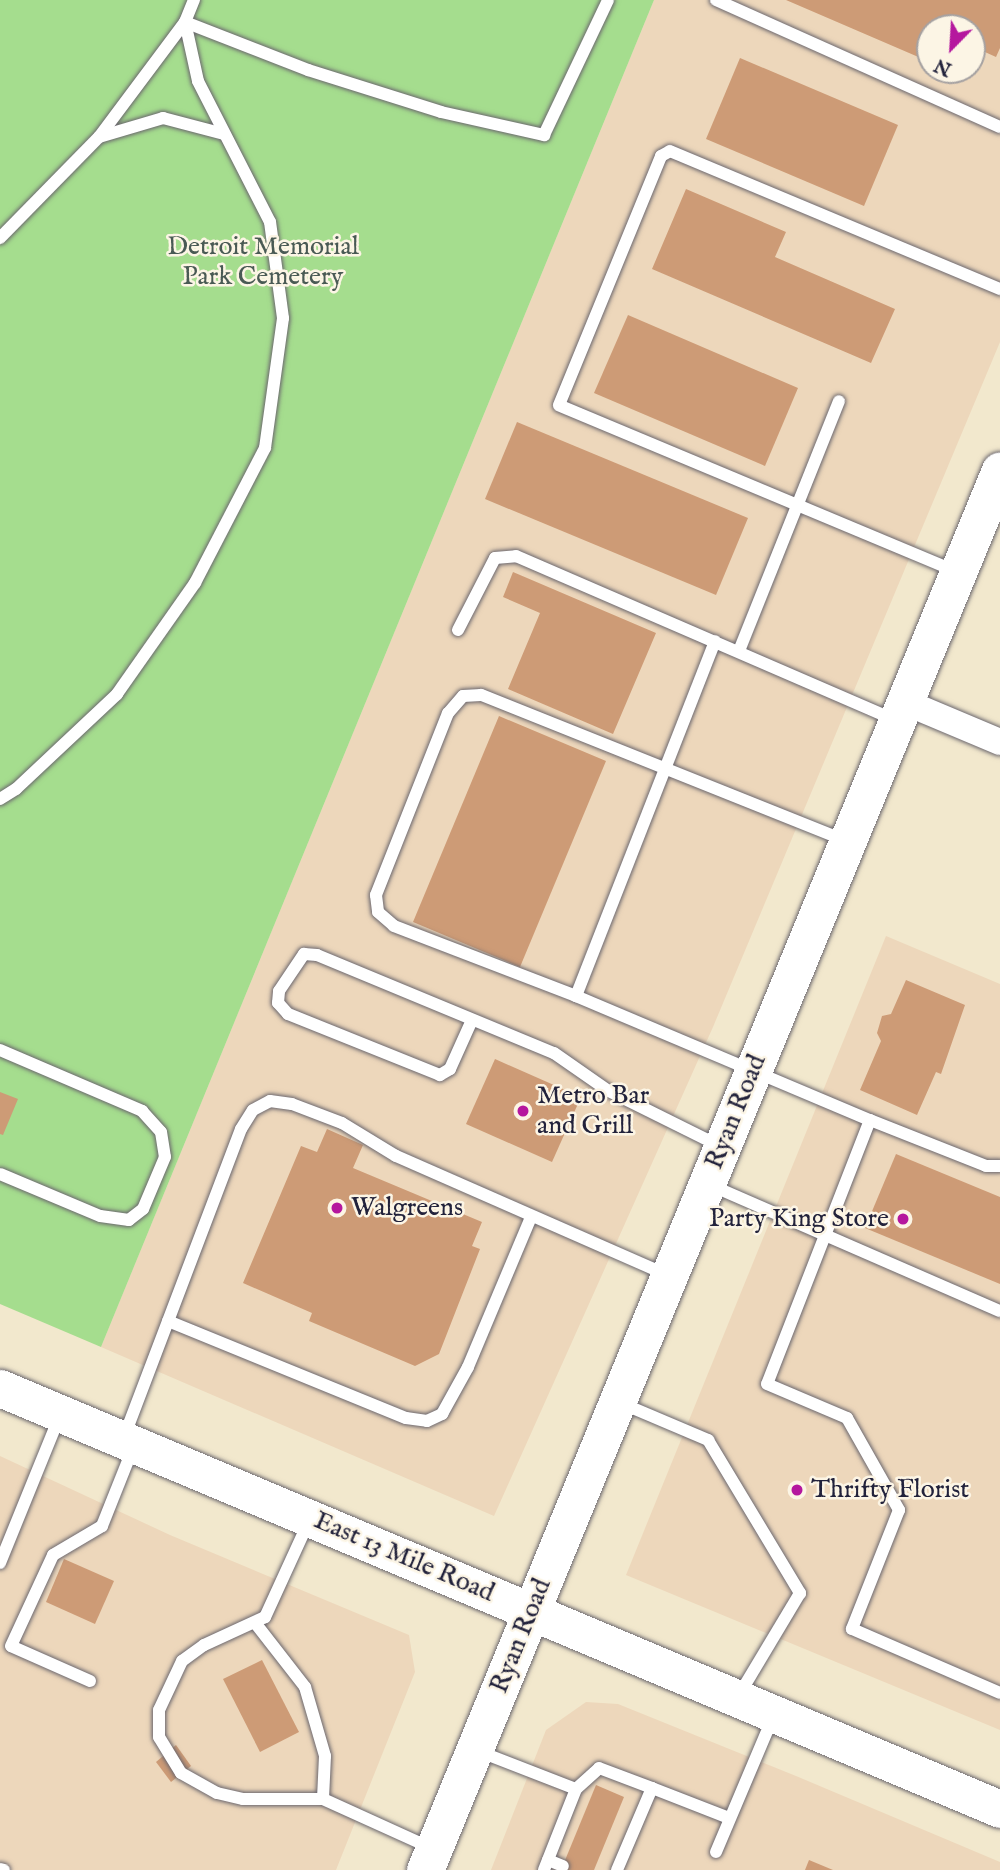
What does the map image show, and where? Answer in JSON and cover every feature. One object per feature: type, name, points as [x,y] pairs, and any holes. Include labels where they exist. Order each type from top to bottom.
[{"type":"main road","name":"Ryan Road","points":[[428,1864],[1000,470]]},
{"type":"main road","name":"East 13 Mile Road","points":[[0,1388],[1000,1809]]},
{"type":"street","points":[[901,711],[1000,742]]},
{"type":"lane","points":[[0,238],[99,136],[185,22],[194,0]]},
{"type":"lane","points":[[185,22],[308,70],[441,112],[544,135],[608,0]]},
{"type":"lane","points":[[716,0],[1000,127]]},
{"type":"lane","points":[[0,799],[16,789],[117,694],[195,583],[265,448],[283,318],[270,222],[198,81],[185,22]]},
{"type":"lane","points":[[99,136],[163,118],[224,134]]},
{"type":"lane","points":[[958,573],[559,405],[661,156],[678,150],[1000,289]]},
{"type":"lane","points":[[739,651],[800,505],[839,401]]},
{"type":"lane","points":[[458,630],[495,558],[516,556],[739,651],[901,711]]},
{"type":"lane","points":[[576,996],[716,641]]},
{"type":"lane","points":[[848,841],[481,695],[463,696],[447,713],[376,895],[378,912],[394,926],[576,996],[986,1167],[1000,1166]]},
{"type":"lane","points":[[472,1020],[450,1069],[440,1075],[288,1014],[278,1003],[279,991],[304,954],[317,955],[554,1053],[607,1090],[722,1147]]},
{"type":"lane","points":[[0,1050],[142,1111],[161,1132],[165,1157],[143,1209],[128,1220],[100,1216],[0,1174]]},
{"type":"lane","points":[[90,1681],[12,1646],[53,1555],[102,1526],[168,1321],[241,1129],[253,1110],[270,1101],[292,1104],[342,1123],[397,1156],[669,1276]]},
{"type":"lane","points":[[870,1120],[767,1384],[847,1418],[899,1510],[852,1629],[1000,1693]]},
{"type":"lane","points":[[707,1183],[1000,1311]]},
{"type":"lane","points":[[168,1321],[406,1418],[427,1421],[442,1414],[468,1367],[531,1217]]},
{"type":"lane","points":[[617,1401],[708,1440],[800,1592],[737,1698]]},
{"type":"lane","points":[[0,1563],[61,1414]]},
{"type":"lane","points":[[310,1518],[272,1603],[256,1624],[204,1645],[182,1661],[159,1710],[159,1737],[181,1773],[217,1793],[243,1799],[323,1799],[428,1864]]},
{"type":"lane","points":[[256,1624],[305,1687],[319,1723],[325,1756],[323,1799]]},
{"type":"lane","points":[[716,1852],[774,1713]]},
{"type":"lane","points":[[474,1750],[576,1789]]},
{"type":"lane","points":[[563,1866],[546,1865],[576,1789],[599,1768],[729,1818]]},
{"type":"lane","points":[[617,1870],[652,1788]]},
{"type":"shaded area","points":[[654,0],[1000,0],[1000,342],[713,1027],[494,1516],[101,1347]]},
{"type":"shaded area","points":[[886,936],[1000,984],[1000,1730],[626,1575]]},
{"type":"shaded area","points":[[0,1456],[170,1535],[409,1635],[415,1672],[336,1870],[0,1870]]},
{"type":"shaded area","points":[[586,1702],[618,1704],[796,1776],[1000,1862],[1000,1870],[491,1870],[546,1730]]},
{"type":"green space","name":"Detroit Memorial Park Cemetery","points":[[0,0],[654,0],[101,1347],[0,1304]]},
{"type":"building","points":[[786,0],[1000,0],[1000,48],[996,57],[986,52],[986,14],[916,14],[916,56]]},
{"type":"building","points":[[740,58],[898,125],[864,206],[706,139]]},
{"type":"building","points":[[686,189],[786,232],[775,257],[895,309],[871,363],[652,269]]},
{"type":"building","points":[[628,315],[798,388],[765,466],[594,393]]},
{"type":"building","points":[[517,422],[748,518],[716,595],[485,499]]},
{"type":"building","points":[[513,572],[656,633],[613,734],[508,689],[540,613],[503,597]]},
{"type":"building","points":[[499,716],[606,761],[520,967],[413,922]]},
{"type":"building","points":[[906,980],[965,1005],[941,1074],[936,1072],[917,1115],[860,1090],[881,1041],[877,1033],[882,1016],[891,1014]]},
{"type":"building","name":"Metro Bar and Grill","points":[[495,1059],[581,1097],[552,1162],[466,1124]]},
{"type":"building","points":[[0,1092],[18,1099],[3,1135],[0,1134]]},
{"type":"building","name":"Walgreens","points":[[327,1129],[363,1145],[353,1168],[482,1222],[472,1246],[480,1249],[439,1354],[415,1366],[309,1321],[312,1313],[243,1283],[301,1146],[317,1152]]},
{"type":"building","points":[[896,1154],[1000,1197],[1000,1284],[865,1228]]},
{"type":"building","points":[[64,1559],[114,1581],[95,1624],[46,1602]]},
{"type":"building","points":[[262,1660],[299,1732],[260,1752],[223,1679]]},
{"type":"building","points":[[176,1745],[191,1766],[171,1782],[156,1762]]},
{"type":"building","points":[[596,1785],[624,1797],[594,1870],[561,1870]]},
{"type":"building","points":[[809,1860],[833,1870],[805,1870]]},
{"type":"place","name":"Metro Bar and Grill","points":[[523,1111]]},
{"type":"place","name":"Walgreens","points":[[337,1208]]},
{"type":"place","name":"Party King Store","points":[[903,1219]]},
{"type":"place","name":"Thrifty Florist","points":[[797,1490]]}]
